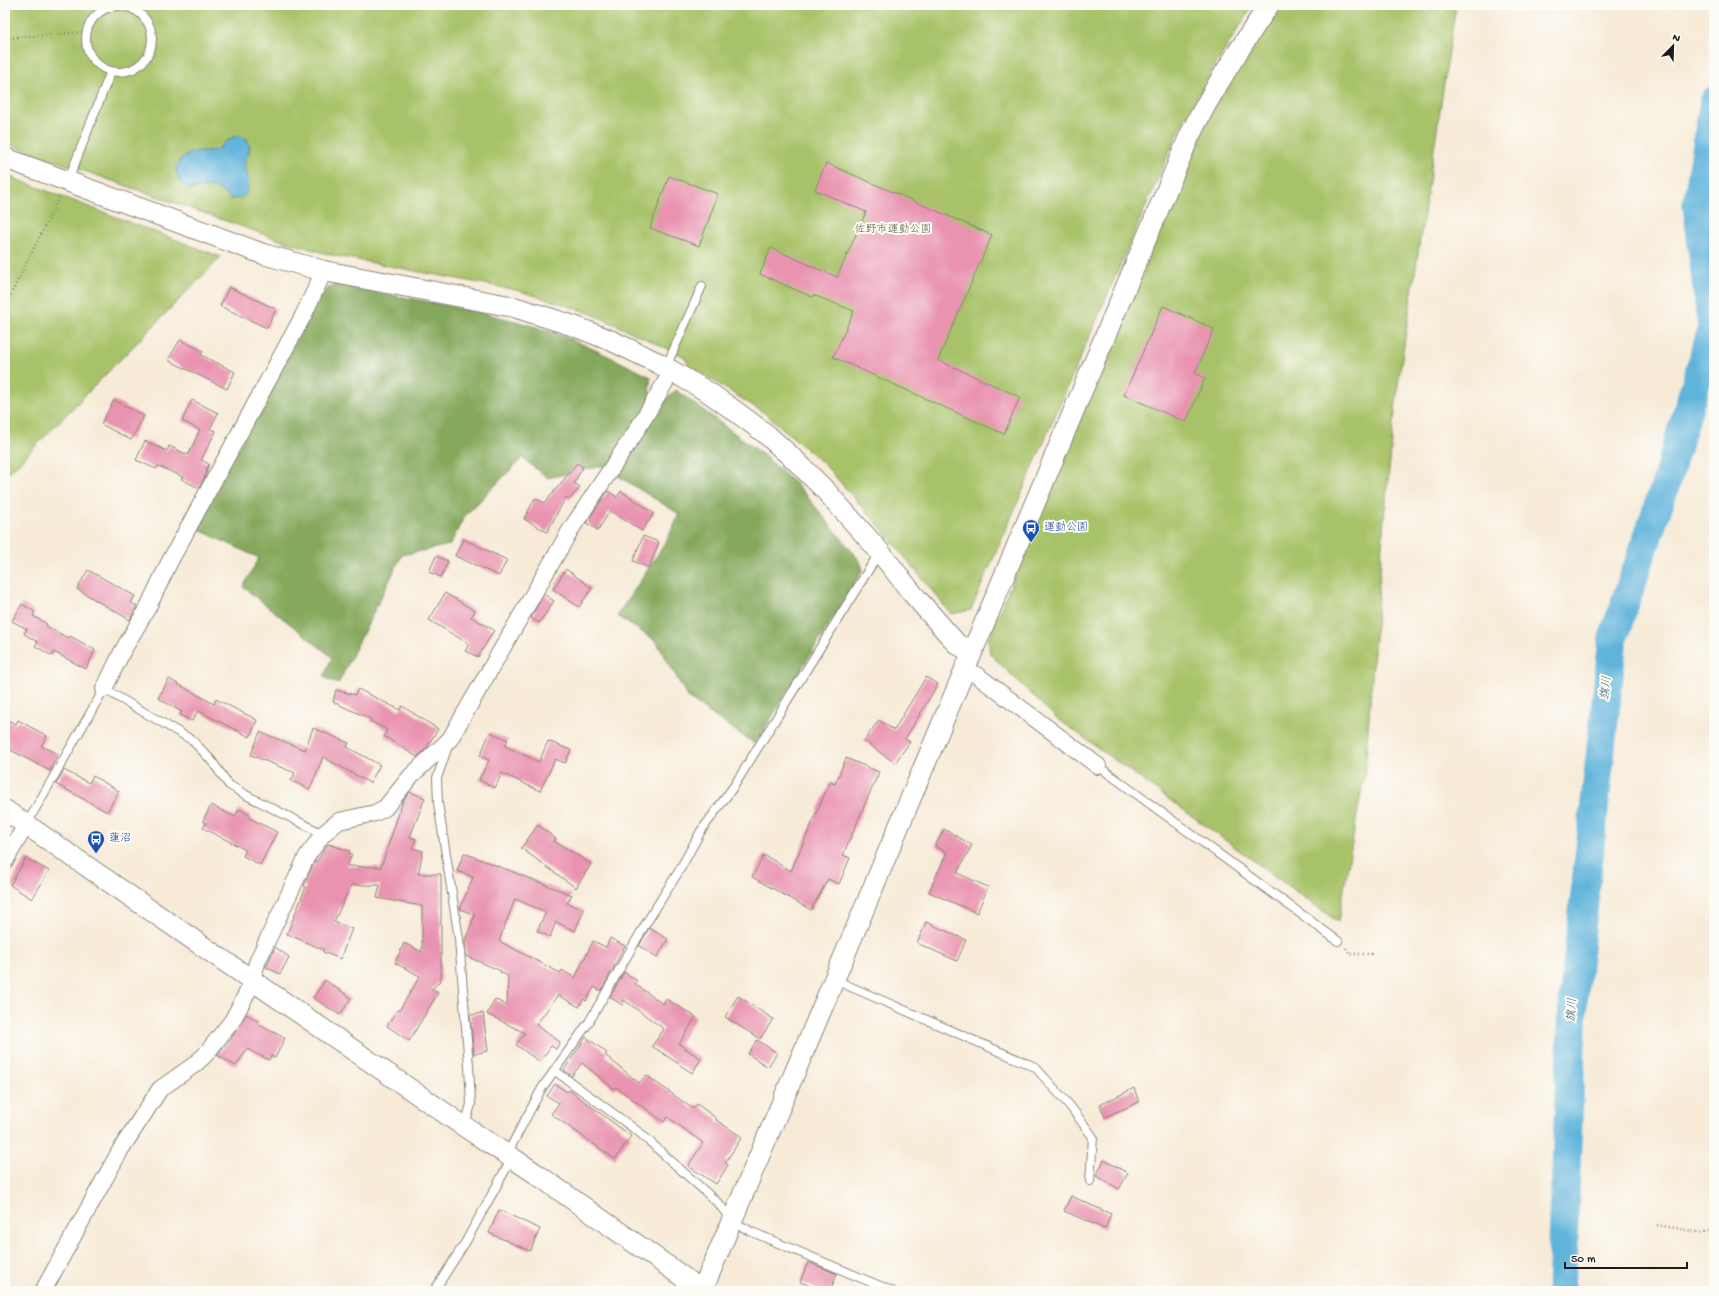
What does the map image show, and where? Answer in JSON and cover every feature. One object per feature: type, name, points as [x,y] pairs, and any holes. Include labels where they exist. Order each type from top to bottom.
[{"type":"street","points":[[5,810],[465,1127],[510,1156],[702,1291],[835,980],[968,660],[1189,137],[1206,103],[1222,76],[1270,5]]},
{"type":"street","points":[[5,158],[263,254],[324,271],[527,310],[612,341],[669,369],[708,392],[766,434],[826,490],[880,552],[912,593],[957,644],[978,676],[1098,766]]},
{"type":"street","points":[[104,689],[122,652],[148,607],[169,563],[303,316],[324,271]]},
{"type":"street","points":[[43,1291],[121,1149],[160,1089],[194,1066],[220,1038],[232,1021],[248,992],[251,980],[262,953],[307,856],[323,834],[339,821],[375,813],[385,808],[411,776],[450,739],[571,529],[635,433],[669,369]]},
{"type":"street","points":[[5,860],[26,825]]},
{"type":"lane","points":[[111,7],[134,7],[148,24],[152,35],[148,55],[141,64],[132,70],[121,72],[110,71],[101,67],[93,60],[87,51],[85,40],[92,19],[101,11],[111,7]]},
{"type":"lane","points":[[68,182],[110,71]]},
{"type":"lane","points":[[669,369],[702,286]]},
{"type":"lane","points":[[434,1291],[465,1243],[510,1156],[542,1088],[589,1022],[645,925],[679,871],[701,831],[734,786],[880,552]]},
{"type":"lane","points":[[26,825],[104,689],[192,740],[211,760],[230,785],[246,795],[323,834]]},
{"type":"lane","points":[[450,739],[437,778],[438,804],[459,940],[471,1096],[471,1104],[465,1127]]},
{"type":"lane","points":[[1098,766],[1338,941]]},
{"type":"lane","points":[[835,980],[1035,1067],[1070,1106],[1094,1137],[1090,1181]]},
{"type":"lane","points":[[554,1070],[664,1153],[719,1204],[732,1221],[752,1232],[892,1291]]},
{"type":"path","points":[[5,38],[87,32]]},
{"type":"path","points":[[5,306],[68,182]]},
{"type":"path","points":[[1350,954],[1373,954]]},
{"type":"path","points":[[1657,1225],[1704,1233],[1714,1231]]},
{"type":"green space","name":"佐野市運動公園","points":[[5,5],[1253,5],[1210,75],[1171,148],[971,610],[951,614],[886,534],[825,465],[766,414],[690,366],[683,356],[592,314],[550,300],[516,290],[331,255],[280,240],[5,143]]},
{"type":"green space","points":[[1277,5],[1456,5],[1398,384],[1384,518],[1365,770],[1338,922],[1054,716],[990,654],[988,639],[1187,165],[1223,90]]},
{"type":"green space","points":[[5,175],[221,257],[5,477]]},
{"type":"green space","points":[[334,284],[491,315],[543,329],[584,345],[651,377],[649,391],[664,401],[676,390],[760,452],[800,488],[860,561],[863,570],[755,744],[689,699],[656,641],[617,616],[666,542],[679,514],[602,466],[548,478],[522,458],[464,517],[450,545],[402,555],[338,684],[324,677],[332,657],[243,587],[259,558],[195,528],[322,293]]},
{"type":"water","points":[[238,135],[247,139],[250,148],[244,166],[248,178],[248,188],[243,196],[230,199],[221,191],[216,189],[189,189],[179,181],[176,169],[181,158],[192,152],[217,150],[227,141]]},
{"type":"building","points":[[826,163],[992,235],[938,360],[1020,397],[1004,434],[833,357],[854,311],[813,295],[812,297],[760,274],[771,248],[837,277],[866,212],[815,190]]},
{"type":"building","points":[[669,176],[718,194],[699,246],[650,228]]},
{"type":"building","points":[[229,287],[276,309],[267,328],[220,306]]},
{"type":"building","points":[[1163,306],[1214,329],[1195,373],[1205,378],[1186,422],[1124,395]]},
{"type":"building","points":[[180,340],[203,351],[201,355],[235,372],[227,389],[168,360]]},
{"type":"building","points":[[114,400],[144,416],[131,440],[101,424]]},
{"type":"building","points":[[192,400],[218,413],[210,429],[216,431],[201,460],[209,464],[206,471],[207,472],[199,488],[181,479],[183,477],[158,466],[156,469],[136,460],[145,441],[167,451],[169,446],[188,455],[200,430],[182,421]]},
{"type":"building","points":[[577,463],[583,467],[574,483],[580,487],[569,500],[566,497],[547,532],[524,519],[535,498],[545,503]]},
{"type":"building","points":[[608,491],[617,497],[621,491],[654,513],[642,531],[610,511],[598,530],[586,523]]},
{"type":"building","points":[[643,536],[659,542],[649,568],[633,561]]},
{"type":"building","points":[[463,539],[507,560],[499,576],[455,556]]},
{"type":"building","points":[[436,556],[448,561],[441,577],[429,572]]},
{"type":"building","points":[[566,569],[592,588],[579,607],[553,589]]},
{"type":"building","points":[[88,570],[135,596],[131,603],[137,606],[130,620],[77,589]]},
{"type":"building","points":[[445,593],[475,611],[471,617],[494,630],[478,657],[465,651],[469,644],[429,620]]},
{"type":"building","points":[[544,594],[554,601],[539,623],[531,618]]},
{"type":"building","points":[[22,604],[35,612],[33,616],[47,624],[46,626],[68,638],[70,636],[95,650],[86,669],[54,652],[52,656],[35,646],[38,642],[24,634],[27,629],[12,621]]},
{"type":"building","points":[[926,677],[938,684],[905,739],[910,742],[895,763],[864,741],[879,720],[894,730]]},
{"type":"building","points":[[169,679],[214,704],[216,699],[257,720],[250,737],[198,711],[192,721],[180,715],[182,712],[158,698]]},
{"type":"building","points":[[358,689],[400,710],[402,706],[438,729],[425,750],[417,757],[384,736],[387,730],[370,721],[371,719],[333,702],[336,690],[355,695]]},
{"type":"building","points":[[5,719],[16,724],[18,720],[47,736],[41,746],[58,754],[50,771],[5,747]]},
{"type":"building","points":[[313,728],[349,743],[347,747],[380,765],[370,783],[323,757],[310,789],[291,781],[295,773],[251,755],[260,732],[305,750]]},
{"type":"building","points":[[490,732],[508,740],[505,746],[539,762],[548,741],[571,750],[565,763],[555,759],[540,791],[502,773],[495,788],[479,780],[489,760],[480,756]]},
{"type":"building","points":[[846,758],[879,772],[843,855],[850,858],[839,884],[828,879],[811,910],[752,877],[764,855],[791,871],[830,782],[835,784]]},
{"type":"building","points":[[64,770],[89,783],[93,776],[119,791],[107,812],[56,784]]},
{"type":"building","points":[[410,792],[425,798],[410,837],[416,839],[412,848],[423,851],[418,874],[441,874],[441,980],[432,989],[438,993],[409,1041],[387,1026],[397,1010],[399,1011],[420,976],[395,963],[404,943],[422,952],[422,906],[377,898],[380,885],[351,885],[334,922],[352,929],[340,959],[323,952],[324,950],[287,934],[306,887],[304,886],[309,874],[315,861],[317,861],[328,844],[350,851],[349,853],[352,854],[347,866],[381,867],[403,801]]},
{"type":"building","points":[[211,805],[235,817],[239,809],[251,816],[249,818],[277,832],[260,865],[243,856],[246,850],[203,828],[206,823],[203,821]]},
{"type":"building","points":[[538,825],[556,839],[554,841],[591,864],[576,888],[521,848]]},
{"type":"building","points":[[944,829],[972,845],[957,873],[988,887],[977,913],[929,892],[947,852],[935,846]]},
{"type":"building","points":[[464,853],[572,895],[567,903],[584,910],[575,931],[556,922],[550,937],[537,931],[546,912],[515,899],[499,941],[560,973],[562,970],[575,978],[593,941],[606,947],[610,938],[625,946],[601,991],[594,987],[586,1001],[584,999],[579,1007],[558,995],[536,1025],[560,1042],[556,1049],[551,1046],[540,1062],[516,1045],[525,1033],[487,1014],[495,999],[507,1006],[508,976],[500,972],[501,971],[466,956],[465,940],[475,915],[460,909],[473,877],[457,871]]},
{"type":"building","points":[[26,858],[49,871],[32,899],[10,885]]},
{"type":"building","points":[[926,922],[966,940],[957,961],[917,943]]},
{"type":"building","points":[[649,928],[668,939],[657,957],[639,946]]},
{"type":"building","points":[[275,947],[289,957],[280,974],[266,967]]},
{"type":"building","points":[[624,972],[637,981],[635,984],[663,1004],[666,999],[696,1017],[679,1044],[701,1059],[692,1073],[652,1046],[664,1029],[624,1000],[622,1005],[610,997]]},
{"type":"building","points":[[325,980],[351,998],[340,1015],[313,998]]},
{"type":"building","points":[[738,996],[773,1019],[760,1039],[725,1017]]},
{"type":"building","points":[[483,1013],[488,1051],[474,1054],[470,1015]]},
{"type":"building","points":[[246,1014],[259,1022],[257,1024],[285,1038],[275,1058],[271,1056],[269,1060],[247,1049],[236,1066],[217,1055],[231,1039]]},
{"type":"building","points":[[586,1037],[607,1053],[605,1055],[639,1083],[646,1075],[693,1109],[697,1104],[717,1119],[716,1120],[742,1137],[725,1163],[728,1165],[716,1184],[688,1166],[703,1143],[668,1117],[664,1122],[616,1087],[614,1089],[582,1063],[572,1076],[564,1070]]},
{"type":"building","points":[[757,1040],[777,1053],[768,1067],[748,1054]]},
{"type":"building","points":[[555,1084],[567,1092],[569,1090],[631,1136],[615,1159],[551,1114],[559,1103],[547,1096]]},
{"type":"building","points":[[1134,1088],[1139,1102],[1105,1117],[1100,1105]]},
{"type":"building","points":[[1104,1160],[1128,1173],[1119,1189],[1096,1176]]},
{"type":"building","points":[[1071,1196],[1111,1214],[1105,1229],[1064,1211]]},
{"type":"building","points":[[499,1210],[540,1229],[530,1251],[489,1233]]},
{"type":"building","points":[[808,1262],[837,1274],[830,1291],[822,1291],[800,1282]]},
{"type":"waterway","name":"旗川","points":[[1561,1291],[1573,1002],[1613,638],[1664,489],[1712,329],[1697,205],[1714,101]]},
{"type":"place","name":"運動公園","points":[[1031,543]]},
{"type":"place","name":"蓮沼","points":[[96,854]]}]
